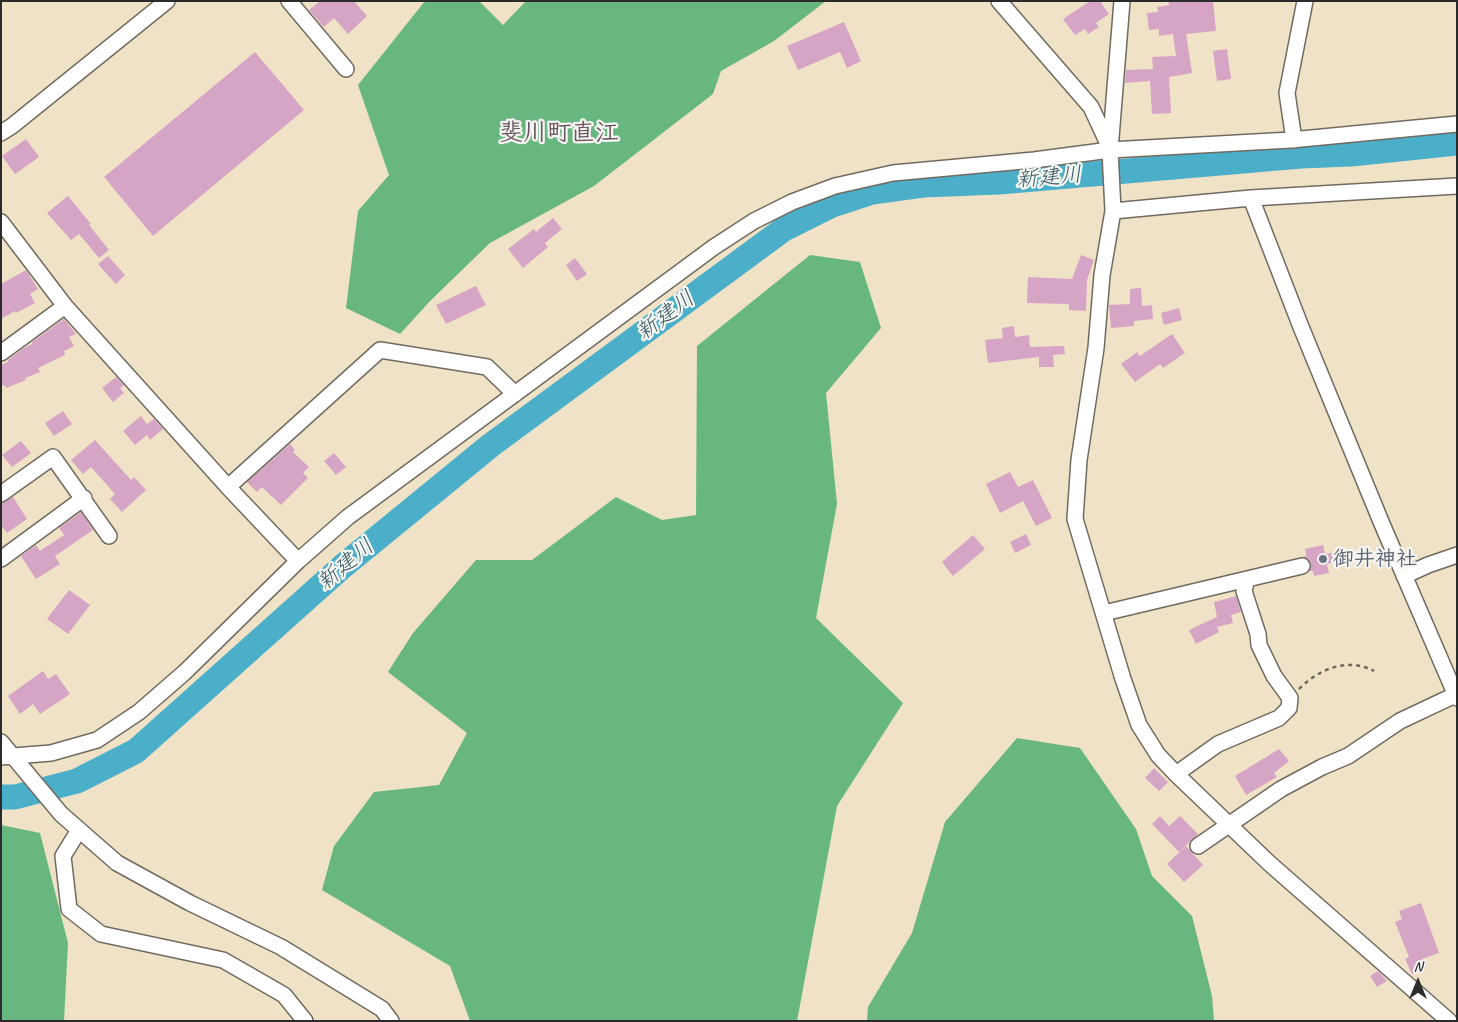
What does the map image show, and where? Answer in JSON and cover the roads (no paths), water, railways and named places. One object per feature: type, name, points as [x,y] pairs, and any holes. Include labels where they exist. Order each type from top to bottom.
[{"type":"street","points":[[1,133],[167,1]]},
{"type":"street","points":[[289,1],[346,69]]},
{"type":"street","points":[[999,1],[1091,107],[1110,153]]},
{"type":"street","points":[[1122,1],[1110,153],[1112,208],[1102,275],[1096,348],[1079,460],[1075,519],[1123,680],[1139,725],[1158,755],[1176,774],[1269,863],[1449,1021]]},
{"type":"street","points":[[1294,140],[1287,93],[1305,1]]},
{"type":"street","points":[[7,757],[51,753],[97,740],[139,712],[185,672],[298,561],[348,517],[714,247],[754,222],[792,202],[835,186],[893,173],[1110,153],[1294,140],[1457,124]]},
{"type":"street","points":[[1112,208],[1457,186]]},
{"type":"street","points":[[1198,846],[1252,807],[1299,779],[1348,756],[1400,721],[1456,696],[1301,327],[1251,198]]},
{"type":"street","points":[[1,222],[65,306],[228,487],[298,561]]},
{"type":"street","points":[[1,353],[65,306]]},
{"type":"street","points":[[228,487],[380,350],[487,367],[515,394]]},
{"type":"street","points":[[1,494],[53,457],[84,498],[109,536]]},
{"type":"street","points":[[1,559],[84,498]]},
{"type":"street","points":[[1404,576],[1457,555]]},
{"type":"street","points":[[1104,613],[1302,566]]},
{"type":"street","points":[[1176,774],[1218,744],[1279,718],[1289,708],[1290,698],[1274,676],[1260,645],[1244,591],[1247,579]]},
{"type":"street","points":[[1,742],[7,757],[61,814],[117,863],[190,903],[281,947],[382,1009],[391,1021]]},
{"type":"street","points":[[79,830],[63,856],[69,909],[101,934],[223,960],[284,995],[304,1021]]},
{"type":"waterway","name":"新建川","points":[[1,797],[15,797],[77,781],[136,751],[343,566],[491,445],[784,229],[832,205],[872,192],[923,185],[999,182],[1301,156],[1351,154],[1457,143]]},
{"type":"place","name":"御井神社","points":[[1323,559]]},
{"type":"district","name":"斐川町直江","points":[[559,134]]}]
